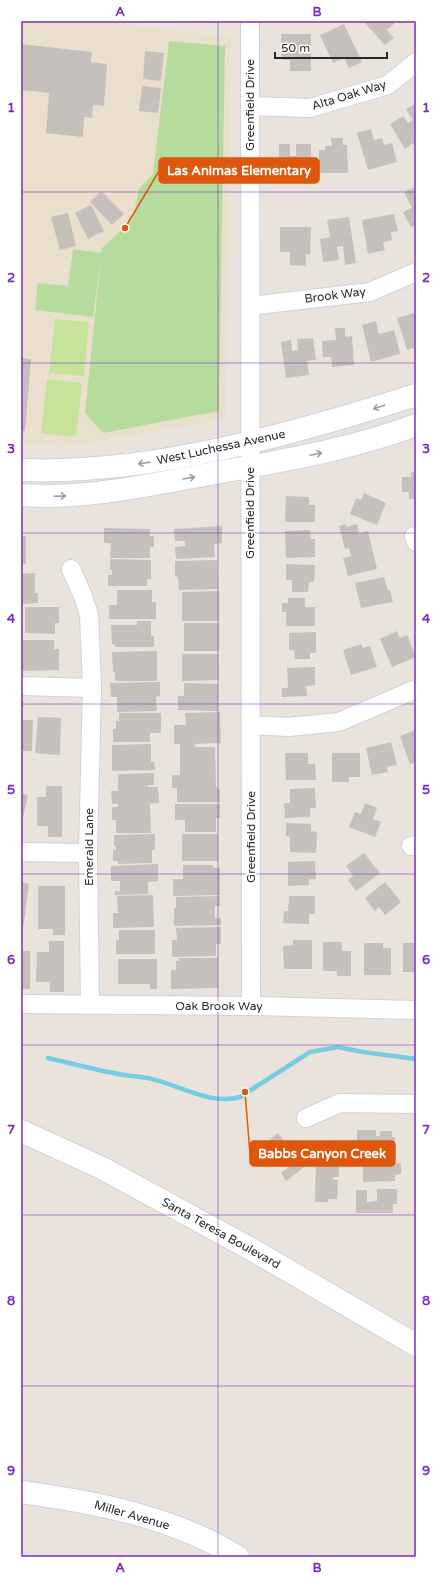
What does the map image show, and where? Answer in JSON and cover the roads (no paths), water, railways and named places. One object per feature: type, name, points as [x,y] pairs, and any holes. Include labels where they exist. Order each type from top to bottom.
[{"type":"street","name":"Greenfield Drive","points":[[245,22],[250,106],[251,1006]]},
{"type":"street","name":"Alta Oak Way","points":[[250,106],[310,108],[388,85],[416,62]]},
{"type":"street","name":"Brook Way","points":[[250,306],[370,292],[416,272]]},
{"type":"street","name":"West Luchessa Avenue","points":[[21,470],[50,471],[142,463],[250,442],[335,421],[416,395]]},
{"type":"street","name":"West Luchessa Avenue","points":[[21,495],[79,495],[152,484],[319,454],[389,435],[416,425]]},
{"type":"street","name":"Emerald Lane","points":[[71,568],[89,615],[92,688],[88,853],[90,1005]]},
{"type":"street","points":[[21,686],[92,688]]},
{"type":"street","points":[[250,725],[288,727],[339,722],[416,689]]},
{"type":"street","points":[[21,852],[88,853]]},
{"type":"street","name":"Oak Brook Way","points":[[21,1004],[251,1006],[416,1010]]},
{"type":"street","points":[[306,1118],[340,1103],[416,1104]]},
{"type":"street","name":"Santa Teresa Boulevard","points":[[21,1131],[102,1168],[251,1249],[416,1345]]},
{"type":"street","name":"Miller Avenue","points":[[21,1492],[75,1499],[154,1520],[215,1542],[238,1557]]},
{"type":"waterway","points":[[48,1058],[118,1074],[148,1078],[206,1097],[217,1099],[240,1097],[310,1052],[338,1047],[416,1059]]},
{"type":"place","name":"Las Animas Elementary","points":[[125,228]]},
{"type":"place","name":"Babbs Canyon Creek","points":[[245,1092]]}]
